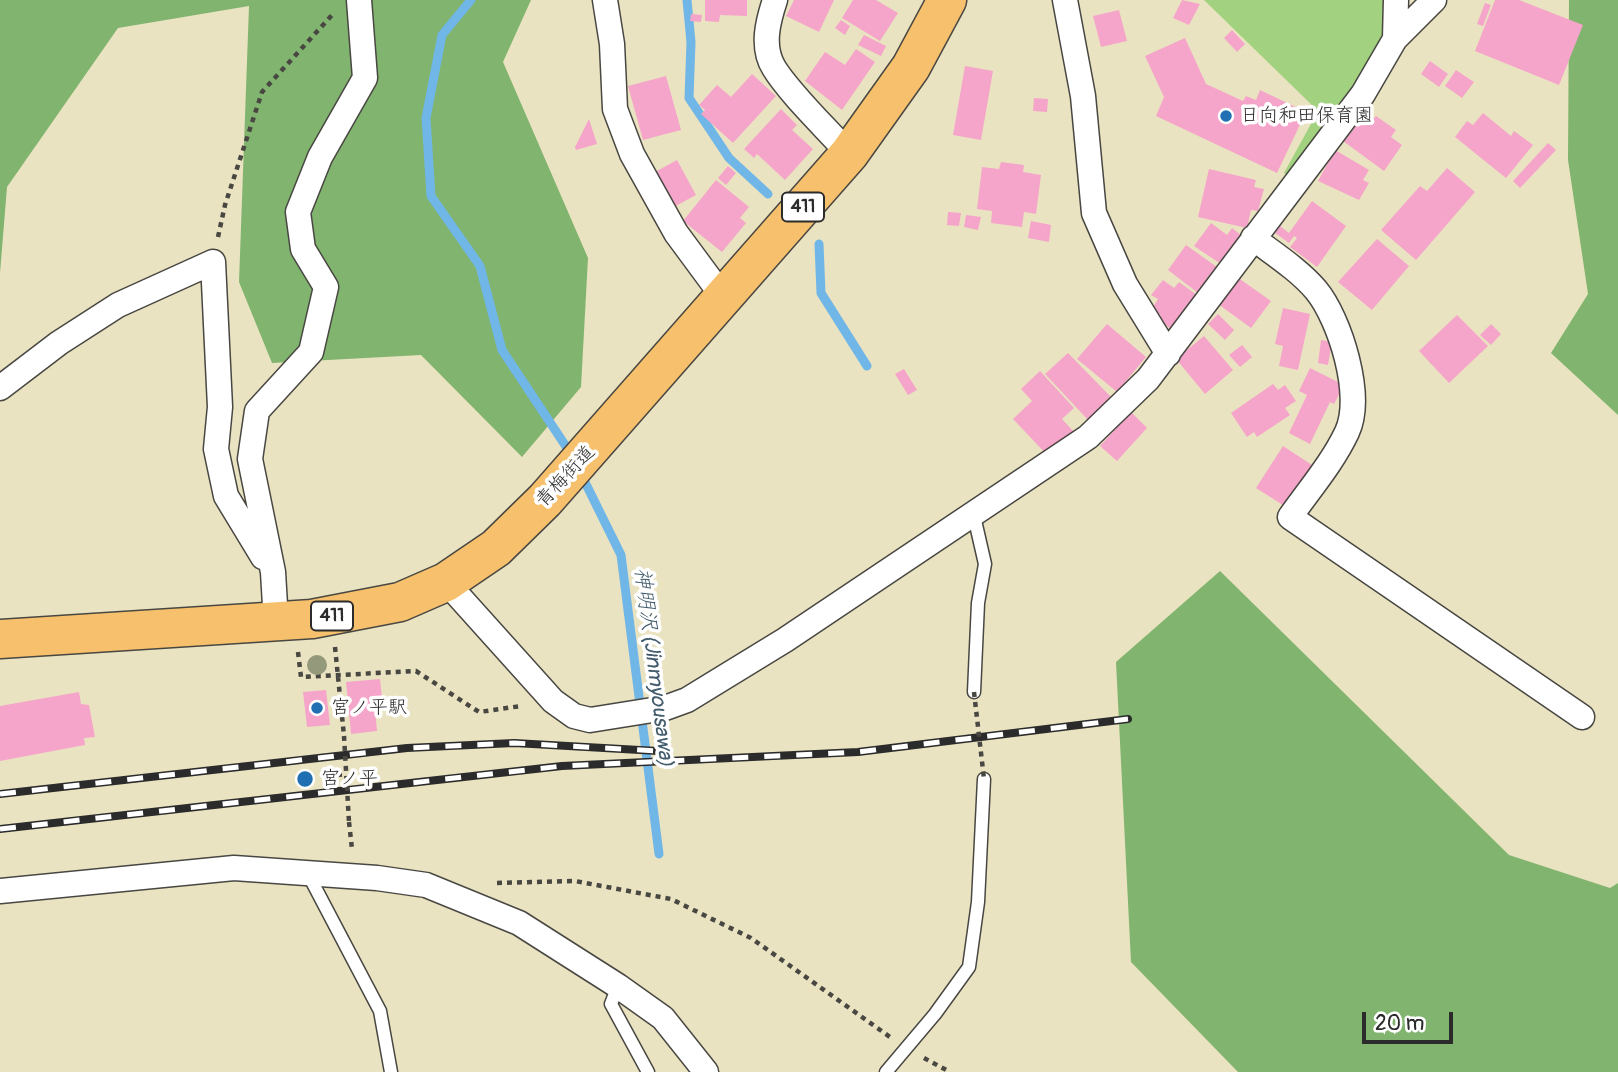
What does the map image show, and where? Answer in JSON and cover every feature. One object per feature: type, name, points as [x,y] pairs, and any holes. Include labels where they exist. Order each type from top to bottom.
[{"type":"highway","name":"青梅街道","points":[[0,639],[286,630],[400,603],[446,582],[496,548],[545,500],[849,154],[911,67],[947,0]]},
{"type":"street","points":[[605,0],[612,44],[615,108],[632,155],[676,233],[724,298]]},
{"type":"street","points":[[775,0],[767,22],[767,44],[773,67],[849,154]]},
{"type":"street","points":[[1065,0],[1083,96],[1094,213],[1125,284],[1168,354]]},
{"type":"street","points":[[1395,39],[1396,0]]},
{"type":"street","points":[[446,582],[553,701],[574,716],[590,720],[665,708],[687,700],[785,640],[974,516],[1088,437],[1148,379],[1168,354],[1363,94],[1395,39],[1434,0]]},
{"type":"street","points":[[286,630],[250,459],[257,411],[311,352],[318,327],[326,287],[303,248],[298,212],[320,157],[365,78],[348,5]]},
{"type":"street","points":[[1253,238],[1318,293],[1337,327],[1351,387],[1353,416],[1347,432],[1290,517],[1582,717]]},
{"type":"street","points":[[0,388],[59,343],[118,305],[213,261],[220,407],[216,449],[226,496],[273,572]]},
{"type":"street","points":[[0,891],[233,868],[426,885],[519,923],[618,986],[663,1018],[706,1072]]},
{"type":"lane","points":[[974,516],[985,564],[978,603],[974,692]]},
{"type":"lane","points":[[886,1072],[969,967],[978,902],[984,779]]},
{"type":"lane","points":[[308,874],[380,1011],[391,1072]]},
{"type":"lane","points":[[618,986],[611,1004],[648,1072]]},
{"type":"path","points":[[213,261],[225,205],[262,92],[348,5]]},
{"type":"path","points":[[286,630],[301,677],[416,671],[479,712],[553,701]]},
{"type":"path","points":[[336,648],[351,843]]},
{"type":"path","points":[[974,692],[984,779]]},
{"type":"path","points":[[337,775],[346,774]]},
{"type":"path","points":[[494,883],[575,881],[671,899],[751,938],[906,1049],[950,1072]]},
{"type":"green space","points":[[0,0],[531,0],[503,62],[588,258],[581,387],[522,457],[421,355],[272,363],[239,282],[249,6],[118,28],[7,187],[0,273]]},
{"type":"green space","points":[[1204,0],[1389,0],[1384,44],[1289,177],[1284,173],[1318,111]]},
{"type":"green space","points":[[1569,0],[1618,0],[1618,415],[1551,353],[1588,294],[1568,160]]},
{"type":"green space","points":[[1220,571],[1509,855],[1610,888],[1618,883],[1618,1072],[1238,1072],[1131,962],[1116,662]]},
{"type":"building","points":[[705,0],[747,0],[747,16],[720,15],[719,22],[705,21]]},
{"type":"building","points":[[794,0],[834,0],[819,32],[786,16]]},
{"type":"building","points":[[853,0],[876,0],[898,13],[880,41],[842,18]]},
{"type":"building","points":[[1182,0],[1200,4],[1189,25],[1173,18]]},
{"type":"building","points":[[1495,0],[1519,0],[1583,25],[1559,85],[1475,51]]},
{"type":"building","points":[[1485,3],[1491,5],[1483,26],[1477,24]]},
{"type":"building","points":[[1119,10],[1127,41],[1101,47],[1093,16]]},
{"type":"building","points":[[691,14],[702,15],[701,22],[690,21]]},
{"type":"building","points":[[841,20],[850,26],[845,35],[835,28]]},
{"type":"building","points":[[1232,30],[1245,44],[1237,52],[1224,38]]},
{"type":"building","points":[[864,35],[886,46],[881,56],[858,45]]},
{"type":"building","points":[[1185,38],[1206,84],[1243,101],[1246,96],[1256,100],[1260,90],[1306,112],[1277,173],[1156,116],[1164,97],[1145,56]]},
{"type":"building","points":[[856,49],[875,62],[842,110],[805,81],[825,52],[845,65]]},
{"type":"building","points":[[1430,61],[1448,74],[1439,87],[1421,74]]},
{"type":"building","points":[[965,66],[993,71],[981,140],[953,135]]},
{"type":"building","points":[[1456,70],[1474,82],[1462,98],[1445,86]]},
{"type":"building","points":[[752,74],[776,96],[733,143],[701,114],[705,110],[699,105],[717,85],[731,97]]},
{"type":"building","points":[[666,76],[681,130],[643,140],[628,86]]},
{"type":"building","points":[[1034,98],[1048,99],[1047,112],[1033,111]]},
{"type":"building","points":[[781,109],[797,125],[792,130],[813,149],[785,180],[757,154],[754,158],[744,149]]},
{"type":"building","points":[[1483,113],[1511,136],[1514,131],[1533,145],[1506,178],[1455,137],[1467,121],[1473,125]]},
{"type":"building","points":[[1363,114],[1372,120],[1376,116],[1396,130],[1391,137],[1402,145],[1384,171],[1343,141]]},
{"type":"building","points":[[589,119],[597,144],[576,150],[575,147]]},
{"type":"building","points":[[1548,143],[1556,150],[1520,188],[1513,181]]},
{"type":"building","points":[[1335,150],[1369,170],[1363,180],[1369,183],[1359,200],[1318,181]]},
{"type":"building","points":[[677,160],[696,195],[674,207],[655,172]]},
{"type":"building","points":[[1001,162],[1024,165],[1023,172],[1041,175],[1036,214],[1024,212],[1022,227],[991,223],[992,211],[977,209],[982,167],[999,169]]},
{"type":"building","points":[[728,166],[736,173],[726,185],[718,178]]},
{"type":"building","points":[[1447,168],[1475,192],[1416,260],[1381,230],[1420,186],[1427,191]]},
{"type":"building","points":[[1209,169],[1256,180],[1254,187],[1264,189],[1258,211],[1251,210],[1247,228],[1198,217]]},
{"type":"building","points":[[716,180],[749,207],[740,218],[746,223],[722,252],[683,221]]},
{"type":"building","points":[[1312,201],[1346,226],[1317,267],[1290,247],[1297,238],[1294,236],[1289,243],[1275,233],[1280,226],[1289,233]]},
{"type":"building","points":[[948,212],[961,213],[959,226],[947,225]]},
{"type":"building","points":[[966,215],[981,217],[978,230],[964,227]]},
{"type":"building","points":[[1031,221],[1051,225],[1049,242],[1028,238]]},
{"type":"building","points":[[1211,223],[1227,235],[1232,228],[1241,235],[1221,264],[1194,246]]},
{"type":"building","points":[[1377,239],[1409,266],[1372,310],[1338,282]]},
{"type":"building","points":[[1186,245],[1217,267],[1198,293],[1168,270]]},
{"type":"building","points":[[1237,277],[1271,301],[1251,328],[1218,304]]},
{"type":"building","points":[[1163,280],[1174,288],[1179,282],[1197,295],[1171,329],[1158,319],[1161,315],[1152,309],[1158,299],[1151,295]]},
{"type":"building","points":[[1283,308],[1310,314],[1298,370],[1279,366],[1283,346],[1275,344]]},
{"type":"building","points":[[1218,314],[1234,330],[1225,340],[1208,324]]},
{"type":"building","points":[[1457,315],[1488,346],[1449,383],[1419,351]]},
{"type":"building","points":[[1107,324],[1146,357],[1117,392],[1077,359]]},
{"type":"building","points":[[1491,324],[1501,334],[1491,345],[1480,335]]},
{"type":"building","points":[[1204,336],[1233,370],[1205,394],[1176,359]]},
{"type":"building","points":[[1321,340],[1332,342],[1328,365],[1318,363]]},
{"type":"building","points":[[1242,345],[1252,357],[1240,367],[1229,355]]},
{"type":"building","points":[[1068,353],[1113,399],[1089,421],[1045,374]]},
{"type":"building","points":[[1310,368],[1344,385],[1334,404],[1330,402],[1310,444],[1289,433],[1307,395],[1299,391]]},
{"type":"building","points":[[904,369],[917,390],[908,395],[895,374]]},
{"type":"building","points":[[1040,371],[1074,408],[1062,419],[1074,432],[1048,456],[1013,419],[1032,401],[1021,389]]},
{"type":"building","points":[[1273,384],[1278,390],[1285,385],[1296,401],[1285,408],[1290,415],[1257,437],[1254,432],[1247,437],[1231,413]]},
{"type":"building","points":[[1131,412],[1147,428],[1117,461],[1100,446]]},
{"type":"building","points":[[1283,446],[1312,465],[1286,507],[1256,488]]},
{"type":"building","points":[[380,679],[383,707],[375,708],[377,731],[351,734],[346,682]]},
{"type":"building","name":"宮ノ平駅","points":[[326,690],[330,725],[307,727],[303,692]]},
{"type":"building","points":[[79,692],[81,704],[89,705],[95,737],[84,738],[85,745],[0,761],[0,706]]},
{"type":"waterway","name":"神明沢 (Jinmyousawa)","points":[[471,0],[442,35],[426,118],[431,196],[480,266],[502,350],[573,457]]},
{"type":"waterway","points":[[687,0],[691,42],[689,98],[729,158],[768,194]]},
{"type":"waterway","points":[[819,244],[821,293],[867,366]]},
{"type":"waterway","name":"神明沢 (Jinmyousawa)","points":[[580,472],[621,555],[659,854]]},
{"type":"railway","points":[[0,829],[562,766],[858,752],[1128,719]]},
{"type":"railway","points":[[0,794],[407,748],[514,743],[658,751]]},
{"type":"place","name":"日向和田保育園","points":[[1226,116]]},
{"type":"place","name":"宮ノ平駅","points":[[317,708]]},
{"type":"place","name":"宮ノ平","points":[[305,779]]}]
